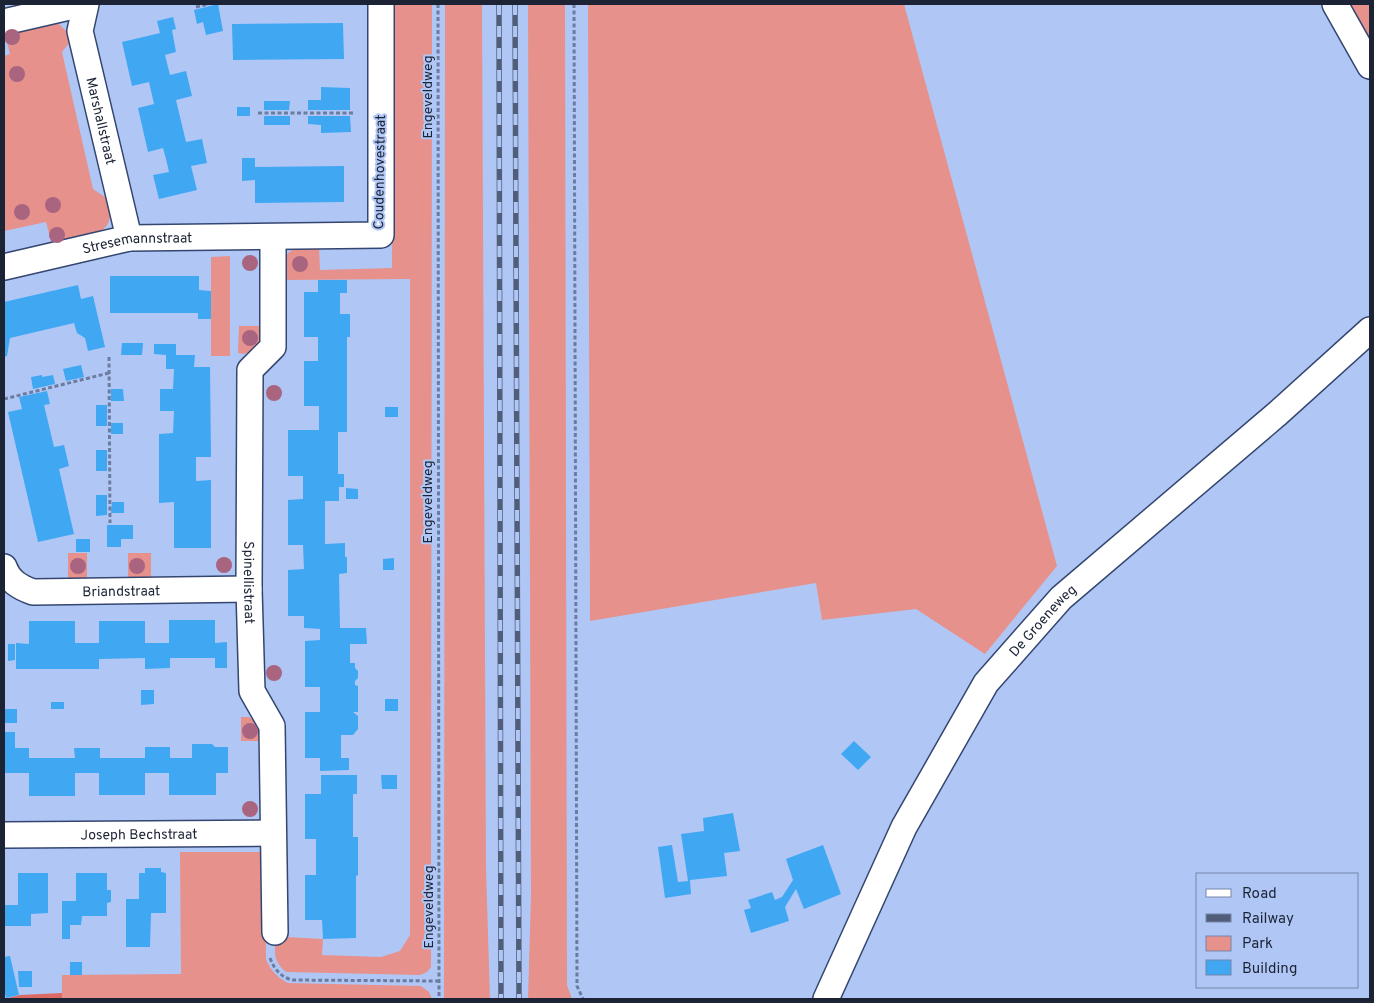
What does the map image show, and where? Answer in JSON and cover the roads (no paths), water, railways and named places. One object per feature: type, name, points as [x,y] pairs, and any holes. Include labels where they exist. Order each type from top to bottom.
[{"type":"street","points":[[4,22],[84,4]]},
{"type":"street","name":"Marshallstraat","points":[[84,4],[80,31],[129,238]]},
{"type":"street","name":"Coudenhovestraat","points":[[273,237],[381,235],[381,4]]},
{"type":"street","points":[[1335,4],[1370,66]]},
{"type":"street","name":"Stresemannstraat","points":[[4,267],[129,238],[273,237]]},
{"type":"street","name":"Spinellistraat","points":[[273,237],[273,347],[250,370],[249,589],[252,691],[272,726],[275,932]]},
{"type":"street","name":"De Groeneweg","points":[[826,999],[904,827],[986,683],[1061,598],[1277,414],[1370,330]]},
{"type":"street","name":"Briandstraat","points":[[4,568],[11,580],[22,588],[33,592],[249,589]]},
{"type":"street","name":"Joseph Bechstraat","points":[[4,835],[273,833]]},
{"type":"railway","points":[[499,4],[501,999]]},
{"type":"railway","points":[[515,4],[519,999]]}]
